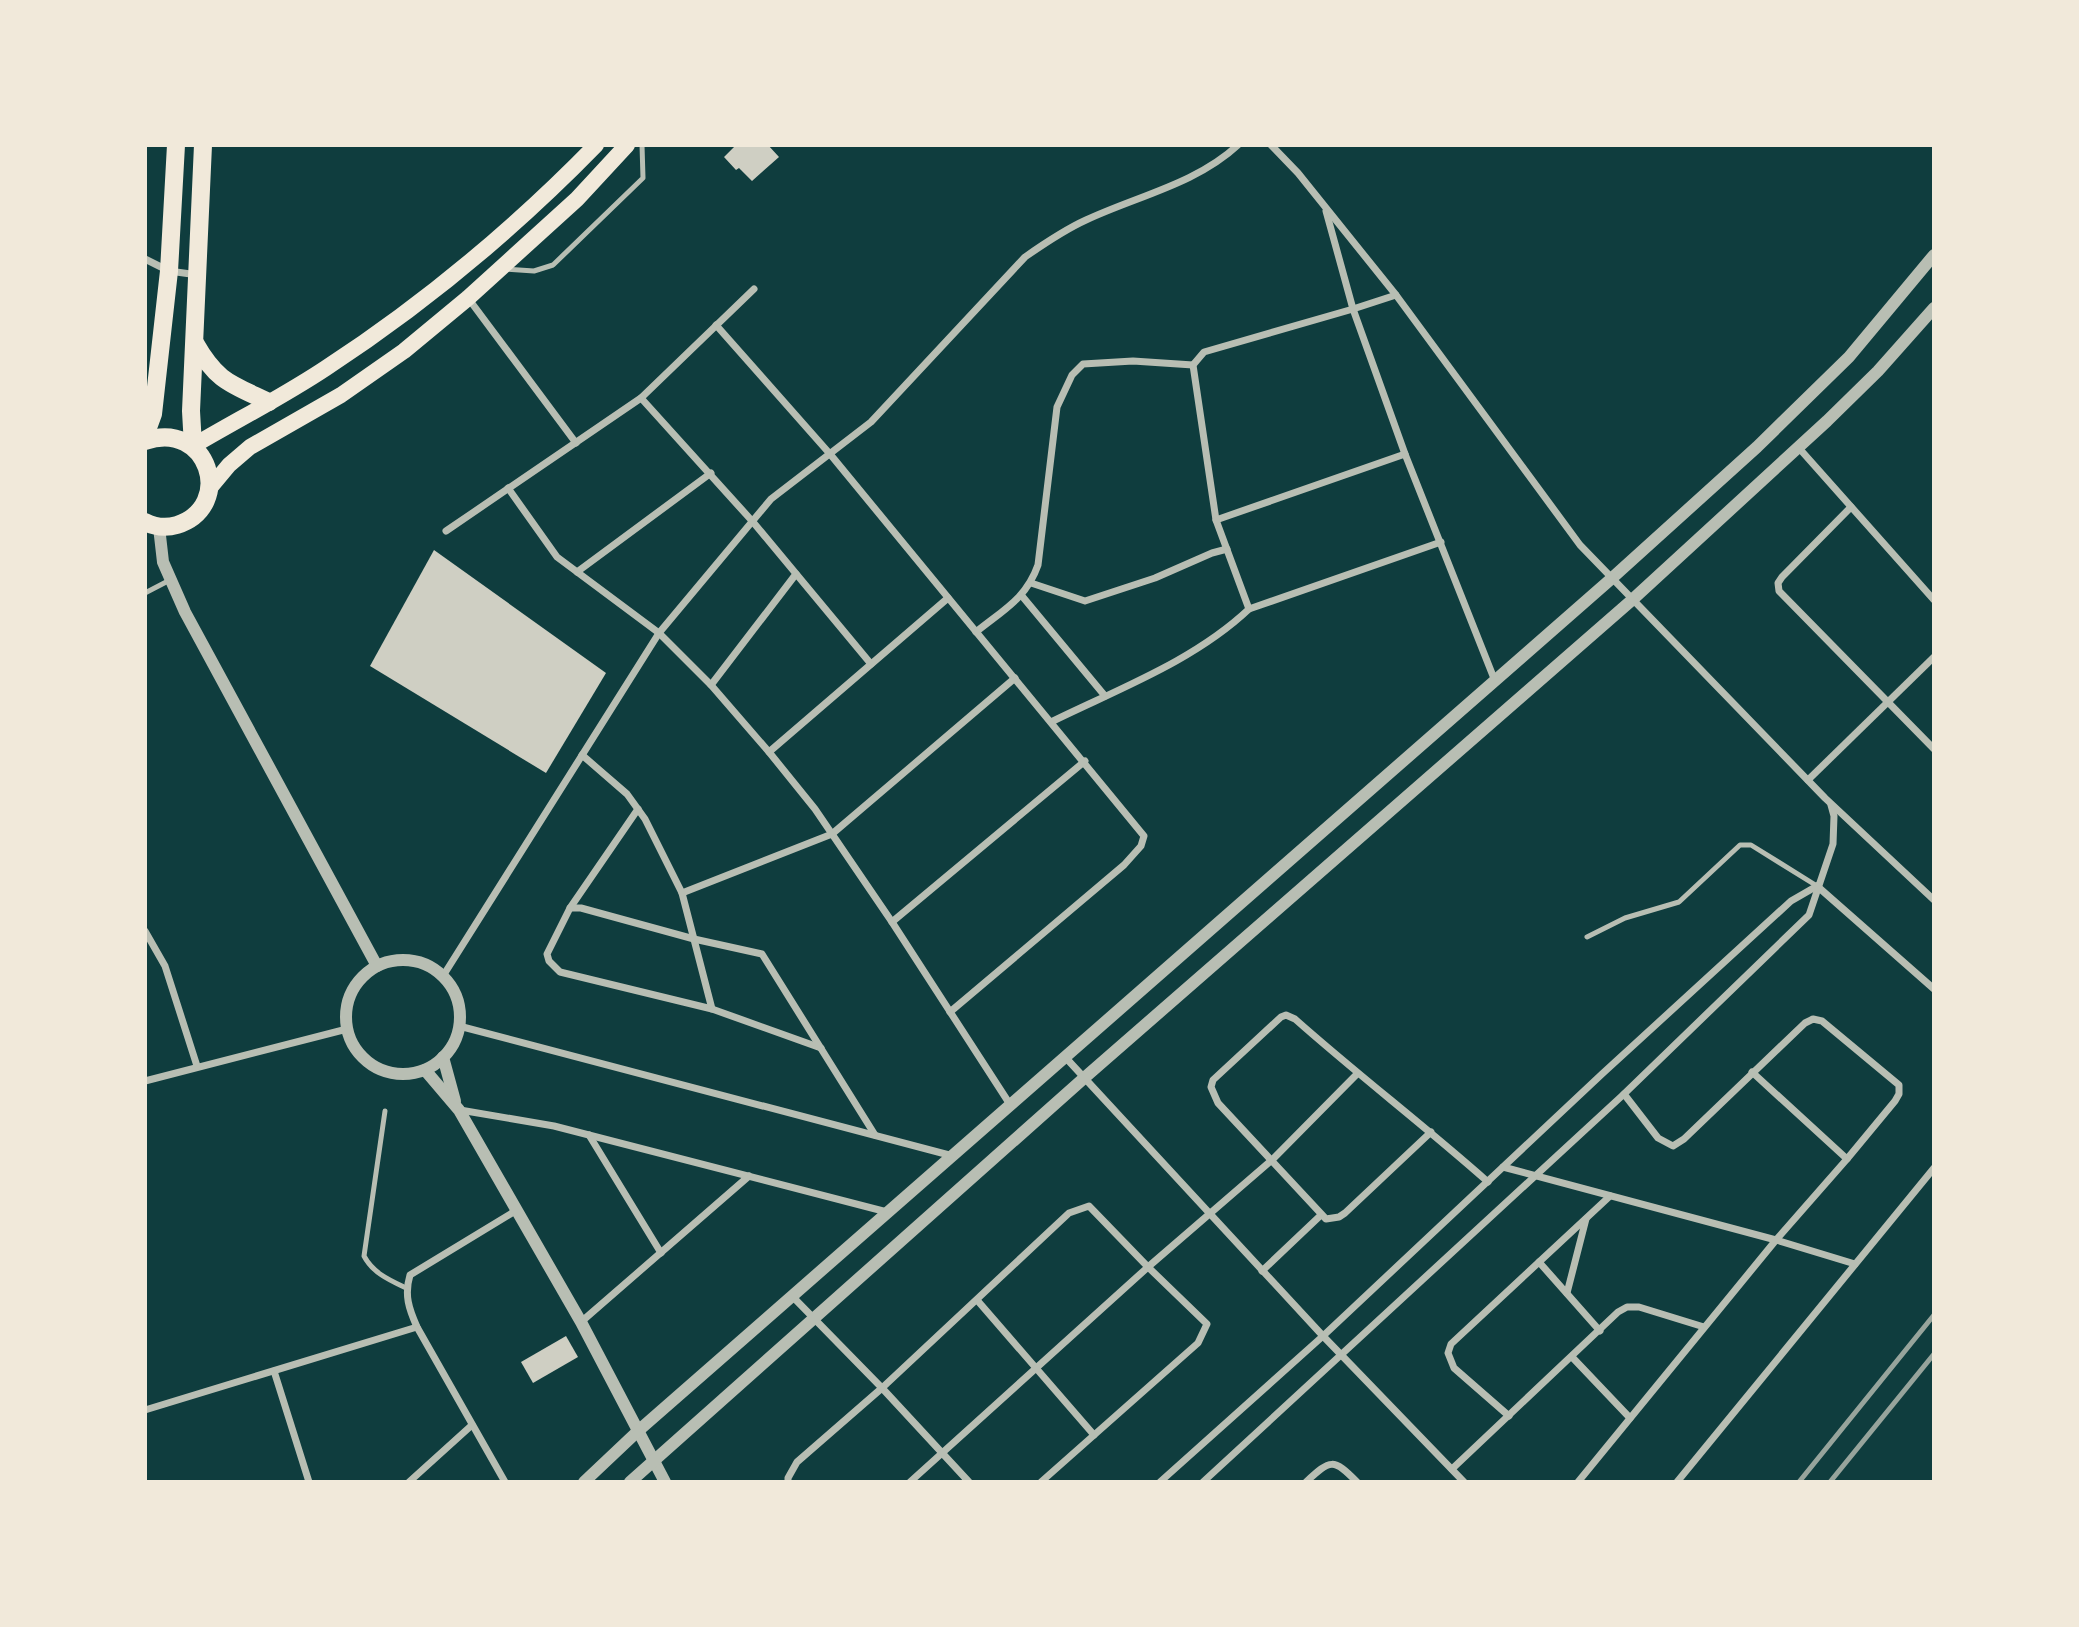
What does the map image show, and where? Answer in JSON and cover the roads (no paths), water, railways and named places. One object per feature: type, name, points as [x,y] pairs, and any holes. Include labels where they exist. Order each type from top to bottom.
[{"type":"highway","points":[[150,525],[173,526],[186,521],[197,513],[205,502],[209,489],[204,458],[193,446],[169,437],[145,438],[169,271],[176,145]]},
{"type":"highway","points":[[193,446],[191,411],[203,145]]},
{"type":"highway","points":[[194,342],[214,372],[230,384],[269,402]]},
{"type":"main road","points":[[193,446],[324,370],[382,330],[472,261],[561,181],[596,145]]},
{"type":"main road","points":[[209,489],[229,465],[250,447],[341,395],[404,351],[468,298],[577,199],[627,145]]},
{"type":"street","points":[[443,976],[659,633],[771,499],[872,422],[1025,257],[1086,220],[1208,169],[1238,145]]},
{"type":"street","points":[[1271,145],[1298,173],[1396,295],[1580,545],[1830,803],[1934,900]]},
{"type":"street","points":[[1325,207],[1353,309],[1405,454],[1495,681]]},
{"type":"street","points":[[584,1482],[638,1431],[1611,579],[1757,447],[1831,375],[1934,255]]},
{"type":"street","points":[[145,260],[169,271],[199,275]]},
{"type":"street","points":[[446,531],[641,398],[754,289]]},
{"type":"street","points":[[1249,609],[1216,520],[1194,365],[1204,352],[1396,295]]},
{"type":"street","points":[[468,298],[576,443]]},
{"type":"street","points":[[630,1482],[1083,1079],[1632,600],[1878,370],[1934,307]]},
{"type":"street","points":[[716,325],[830,454],[1144,836],[1141,846],[1124,865],[950,1012]]},
{"type":"street","points":[[976,632],[1022,596],[1038,565],[1057,407],[1072,375],[1083,364],[1133,361],[1194,365]]},
{"type":"street","points":[[641,398],[753,522],[871,664]]},
{"type":"street","points":[[1798,447],[1934,600]]},
{"type":"street","points":[[1216,520],[1405,454]]},
{"type":"street","points":[[577,572],[710,473]]},
{"type":"street","points":[[508,488],[557,557],[659,633],[711,685],[769,752],[832,834],[1011,1106]]},
{"type":"street","points":[[1851,507],[1782,577],[1778,583],[1779,591],[1934,749]]},
{"type":"street","points":[[150,525],[185,612],[377,966]]},
{"type":"street","points":[[1051,722],[1192,652],[1225,630],[1249,609],[1441,542]]},
{"type":"street","points":[[1031,583],[1084,601],[1155,578],[1212,552],[1227,549]]},
{"type":"street","points":[[711,685],[796,574]]},
{"type":"street","points":[[1022,596],[1105,695]]},
{"type":"street","points":[[769,752],[948,598]]},
{"type":"street","points":[[1808,780],[1934,657]]},
{"type":"street","points":[[682,893],[832,834],[1015,678]]},
{"type":"street","points":[[582,755],[626,794],[638,809],[682,893],[712,1009]]},
{"type":"street","points":[[892,922],[1085,761]]},
{"type":"street","points":[[1203,1482],[1624,1094],[1809,915],[1833,844],[1834,816],[1830,803]]},
{"type":"street","points":[[638,809],[570,908],[547,954],[549,961],[556,970],[712,1009],[821,1048]]},
{"type":"street","points":[[1817,886],[1934,989]]},
{"type":"street","points":[[1160,1482],[1323,1336],[1791,901],[1817,886]]},
{"type":"street","points":[[570,908],[581,908],[694,939],[762,954],[876,1136]]},
{"type":"street","points":[[145,931],[165,966],[197,1066]]},
{"type":"street","points":[[394,961],[414,961],[427,965],[443,976],[451,986],[459,1005],[459,1026],[453,1045],[443,1057],[425,1070],[405,1074],[382,1070],[365,1060],[354,1047],[347,1029],[346,1011],[351,992],[361,978],[377,966],[394,961]]},
{"type":"street","points":[[1431,1132],[1345,1213],[1326,1219],[1218,1103],[1211,1087],[1213,1080],[1286,1015],[1295,1019],[1357,1074],[1431,1132],[1488,1182]]},
{"type":"street","points":[[1578,1482],[1776,1240],[1895,1101],[1899,1094],[1899,1085],[1822,1021],[1813,1019],[1805,1023],[1684,1139],[1673,1146],[1658,1138],[1624,1094]]},
{"type":"street","points":[[459,1026],[953,1156]]},
{"type":"street","points":[[145,1081],[347,1029]]},
{"type":"street","points":[[443,1057],[457,1107]]},
{"type":"street","points":[[1066,1058],[1323,1336],[1458,1475]]},
{"type":"street","points":[[425,1070],[457,1107],[582,1322],[665,1482]]},
{"type":"street","points":[[1752,1072],[1847,1159]]},
{"type":"street","points":[[910,1482],[1148,1267],[1272,1160],[1357,1074]]},
{"type":"street","points":[[457,1107],[540,1123],[888,1212]]},
{"type":"street","points":[[589,1135],[661,1252]]},
{"type":"street","points":[[1503,1167],[1776,1240],[1855,1264]]},
{"type":"street","points":[[1677,1482],[1934,1168]]},
{"type":"street","points":[[582,1322],[748,1176]]},
{"type":"street","points":[[1509,1416],[1454,1368],[1448,1353],[1451,1344],[1610,1196]]},
{"type":"street","points":[[788,1482],[797,1462],[882,1388],[1069,1213],[1088,1206],[1207,1324],[1198,1343],[1041,1482]]},
{"type":"street","points":[[505,1482],[417,1327],[408,1305],[406,1288],[410,1275],[517,1210]]},
{"type":"street","points":[[1262,1271],[1321,1215]]},
{"type":"street","points":[[1567,1293],[1587,1217]]},
{"type":"street","points":[[1539,1262],[1600,1331]]},
{"type":"street","points":[[792,1296],[969,1482]]},
{"type":"street","points":[[977,1300],[1094,1435]]},
{"type":"street","points":[[1451,1482],[1509,1416],[1618,1312],[1627,1307],[1639,1307],[1704,1327]]},
{"type":"street","points":[[145,1410],[417,1327]]},
{"type":"street","points":[[1572,1357],[1630,1419]]},
{"type":"street","points":[[274,1371],[309,1482]]},
{"type":"street","points":[[409,1482],[472,1425]]},
{"type":"street","points":[[1306,1482],[1320,1469],[1333,1464],[1340,1465],[1357,1482]]},
{"type":"lane","points":[[502,268],[534,271],[553,265],[643,178],[642,145]]},
{"type":"lane","points":[[145,593],[170,580]]},
{"type":"lane","points":[[1587,937],[1625,918],[1679,902],[1740,845],[1751,845],[1817,886]]},
{"type":"lane","points":[[385,1111],[364,1256],[369,1265],[383,1277],[406,1288]]},
{"type":"railway","points":[[1799,1482],[1934,1315]]},
{"type":"railway","points":[[1830,1482],[1934,1354]]}]
